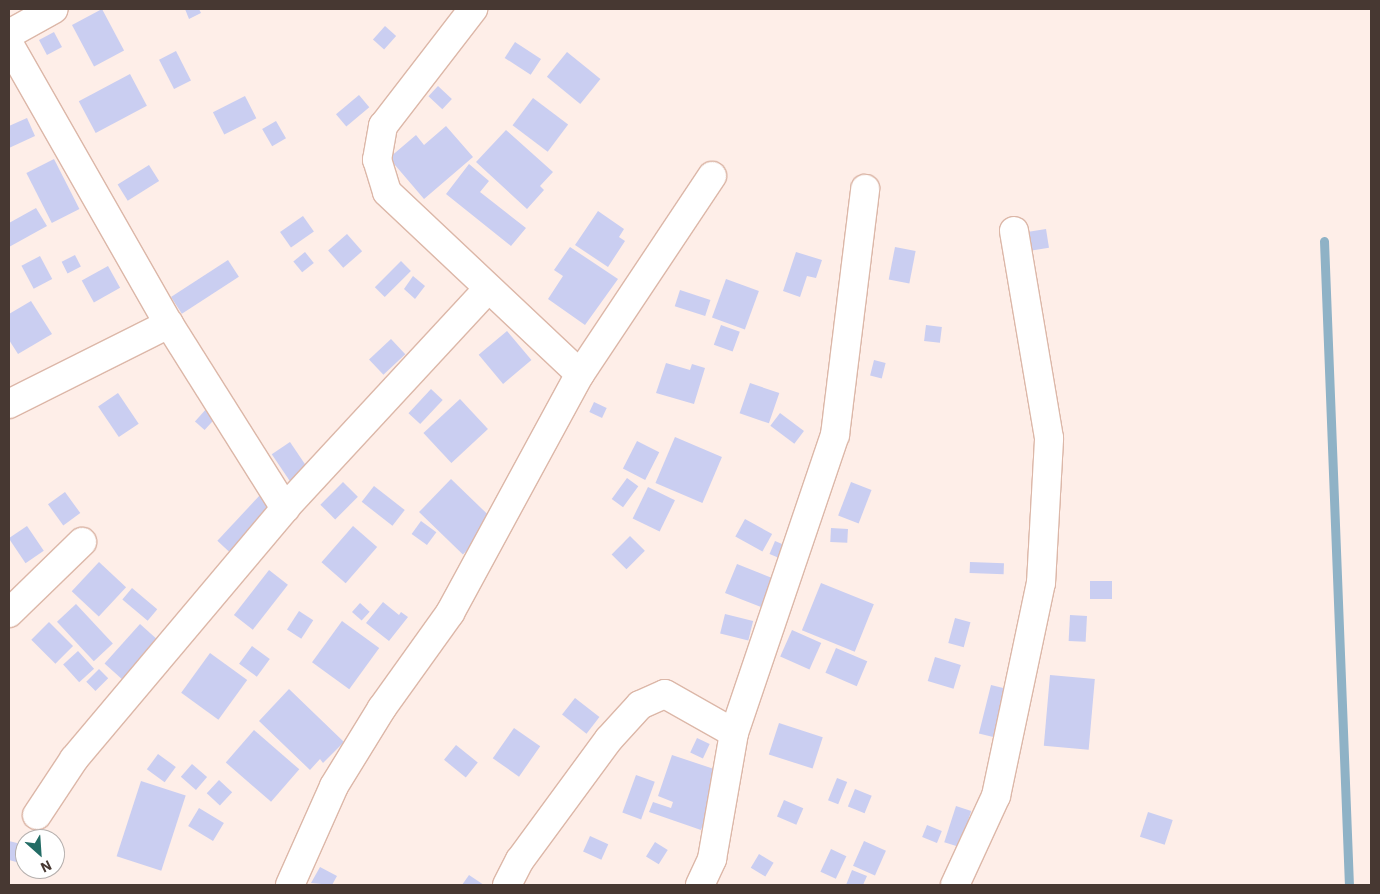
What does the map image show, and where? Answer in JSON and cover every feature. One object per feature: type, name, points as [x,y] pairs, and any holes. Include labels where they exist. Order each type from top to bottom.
[{"type":"street","points":[[9,34],[54,9]]},
{"type":"street","points":[[473,9],[383,126],[377,160],[386,192],[487,290],[580,374]]},
{"type":"street","points":[[9,44],[169,324],[285,508]]},
{"type":"street","points":[[290,885],[334,786],[382,708],[450,613],[580,374],[712,176]]},
{"type":"street","points":[[700,885],[712,859],[734,733],[835,435],[865,189]]},
{"type":"street","points":[[955,885],[996,796],[1041,583],[1050,438],[1014,231]]},
{"type":"street","points":[[37,815],[74,759],[285,508],[487,290]]},
{"type":"street","points":[[9,404],[169,324]]},
{"type":"street","points":[[9,613],[82,542]]},
{"type":"street","points":[[507,885],[525,853],[609,739],[640,706],[665,694],[734,733]]},
{"type":"building","points":[[102,9],[124,50],[94,66],[72,25]]},
{"type":"building","points":[[185,9],[199,9],[201,13],[189,19]]},
{"type":"building","points":[[385,26],[396,36],[384,49],[373,39]]},
{"type":"building","points":[[54,32],[62,47],[47,55],[39,40]]},
{"type":"building","points":[[515,42],[541,59],[531,75],[505,58]]},
{"type":"building","points":[[176,51],[191,80],[174,89],[159,60]]},
{"type":"building","points":[[567,52],[600,79],[580,104],[547,77]]},
{"type":"building","points":[[130,74],[147,106],[96,133],[79,101]]},
{"type":"building","points":[[438,86],[452,99],[442,109],[428,96]]},
{"type":"building","points":[[359,95],[369,107],[346,127],[336,114]]},
{"type":"building","points":[[245,96],[256,118],[224,135],[213,112]]},
{"type":"building","points":[[533,98],[568,124],[548,152],[513,125]]},
{"type":"building","points":[[27,118],[35,136],[9,148],[9,126]]},
{"type":"building","points":[[276,121],[286,138],[272,146],[262,129]]},
{"type":"building","points":[[446,126],[473,157],[424,199],[389,158],[416,135],[424,145]]},
{"type":"building","points":[[506,130],[553,172],[540,186],[544,190],[527,209],[476,162]]},
{"type":"building","points":[[54,159],[79,209],[52,223],[26,173]]},
{"type":"building","points":[[469,164],[489,181],[480,192],[526,228],[511,246],[446,194]]},
{"type":"building","points":[[149,165],[159,181],[128,201],[118,185]]},
{"type":"building","points":[[36,208],[47,226],[9,247],[9,223]]},
{"type":"building","points":[[598,211],[624,229],[619,237],[625,241],[608,267],[575,245]]},
{"type":"building","points":[[303,216],[314,232],[291,248],[280,232]]},
{"type":"building","points":[[1046,229],[1049,248],[1030,251],[1027,232]]},
{"type":"building","points":[[347,234],[362,251],[343,268],[328,250]]},
{"type":"building","points":[[570,247],[618,279],[585,325],[548,299],[563,276],[554,270]]},
{"type":"building","points":[[895,247],[916,251],[909,283],[889,279]]},
{"type":"building","points":[[305,252],[314,263],[302,272],[293,261]]},
{"type":"building","points":[[796,252],[822,260],[816,278],[807,276],[800,297],[783,291]]},
{"type":"building","points":[[75,255],[81,267],[68,273],[62,262]]},
{"type":"building","points":[[40,256],[52,279],[34,289],[21,266]]},
{"type":"building","points":[[228,260],[239,277],[182,314],[171,297]]},
{"type":"building","points":[[401,261],[411,271],[385,297],[375,287]]},
{"type":"building","points":[[108,266],[120,288],[94,302],[82,281]]},
{"type":"building","points":[[413,276],[425,286],[415,299],[404,289]]},
{"type":"building","points":[[726,279],[759,291],[745,329],[712,318]]},
{"type":"building","points":[[680,290],[710,300],[705,316],[675,306]]},
{"type":"building","points":[[31,301],[52,334],[18,354],[9,340],[9,314]]},
{"type":"building","points":[[721,325],[740,332],[733,352],[714,345]]},
{"type":"building","points":[[926,325],[942,327],[940,343],[924,341]]},
{"type":"building","points":[[507,331],[531,360],[503,384],[479,355]]},
{"type":"building","points":[[391,339],[405,354],[383,375],[369,359]]},
{"type":"building","points":[[874,360],[886,363],[882,378],[870,376]]},
{"type":"building","points":[[666,363],[690,370],[692,364],[705,368],[694,404],[656,393]]},
{"type":"building","points":[[750,383],[779,393],[769,423],[740,413]]},
{"type":"building","points":[[431,389],[443,400],[420,424],[408,413]]},
{"type":"building","points":[[118,393],[139,424],[119,437],[98,406]]},
{"type":"building","points":[[460,399],[488,429],[451,463],[423,433]]},
{"type":"building","points":[[594,402],[607,408],[602,418],[589,412]]},
{"type":"building","points":[[207,408],[217,417],[205,430],[195,421]]},
{"type":"building","points":[[780,413],[804,431],[794,444],[770,426]]},
{"type":"building","points":[[675,437],[722,457],[702,503],[655,483]]},
{"type":"building","points":[[637,441],[659,452],[645,480],[623,469]]},
{"type":"building","points":[[290,442],[308,469],[290,481],[272,454]]},
{"type":"building","points":[[627,478],[638,486],[623,507],[612,499]]},
{"type":"building","points":[[451,479],[495,521],[463,554],[419,512]]},
{"type":"building","points":[[343,482],[358,497],[335,519],[320,505]]},
{"type":"building","points":[[851,482],[872,490],[859,523],[838,516]]},
{"type":"building","points":[[374,486],[405,510],[392,526],[362,502]]},
{"type":"building","points":[[648,487],[675,500],[660,532],[633,518]]},
{"type":"building","points":[[65,492],[80,513],[63,525],[48,504]]},
{"type":"building","points":[[261,494],[275,507],[231,554],[217,541]]},
{"type":"building","points":[[745,519],[772,534],[762,552],[735,536]]},
{"type":"building","points":[[421,521],[436,532],[427,545],[412,534]]},
{"type":"building","points":[[27,526],[44,551],[26,563],[9,538]]},
{"type":"building","points":[[353,526],[377,547],[346,583],[322,562]]},
{"type":"building","points":[[831,528],[848,529],[847,543],[830,542]]},
{"type":"building","points":[[630,536],[645,551],[626,569],[612,554]]},
{"type":"building","points":[[775,541],[787,546],[781,559],[770,554]]},
{"type":"building","points":[[99,562],[126,587],[99,616],[72,591]]},
{"type":"building","points":[[970,562],[1004,563],[1004,574],[970,573]]},
{"type":"building","points":[[737,564],[782,582],[774,601],[765,597],[761,607],[725,593]]},
{"type":"building","points":[[269,570],[288,585],[253,630],[234,615]]},
{"type":"building","points":[[1090,581],[1112,581],[1112,599],[1090,599]]},
{"type":"building","points":[[821,583],[874,604],[855,652],[802,630]]},
{"type":"building","points":[[132,588],[157,609],[148,621],[122,599]]},
{"type":"building","points":[[383,602],[399,615],[401,612],[408,617],[389,641],[366,623]]},
{"type":"building","points":[[360,603],[370,612],[362,621],[352,612]]},
{"type":"building","points":[[76,604],[113,643],[94,661],[57,622]]},
{"type":"building","points":[[299,611],[313,620],[301,639],[287,629]]},
{"type":"building","points":[[725,614],[753,621],[748,640],[720,633]]},
{"type":"building","points":[[1070,615],[1087,616],[1086,642],[1069,641]]},
{"type":"building","points":[[955,618],[970,622],[964,647],[948,643]]},
{"type":"building","points":[[342,621],[379,648],[349,689],[312,662]]},
{"type":"building","points":[[49,622],[73,646],[55,664],[31,640]]},
{"type":"building","points":[[140,624],[160,642],[125,681],[105,663]]},
{"type":"building","points":[[792,630],[821,643],[809,670],[780,656]]},
{"type":"building","points":[[252,646],[270,659],[257,677],[239,664]]},
{"type":"building","points":[[836,648],[867,661],[857,686],[825,673]]},
{"type":"building","points":[[78,651],[94,669],[79,682],[63,664]]},
{"type":"building","points":[[210,653],[247,680],[218,720],[181,693]]},
{"type":"building","points":[[935,657],[961,665],[954,689],[928,681]]},
{"type":"building","points":[[99,669],[108,678],[95,691],[86,682]]},
{"type":"building","points":[[1050,675],[1095,679],[1089,750],[1044,746]]},
{"type":"building","points":[[991,685],[1011,690],[999,739],[979,734]]},
{"type":"building","points":[[289,689],[344,742],[323,763],[320,759],[310,770],[259,721]]},
{"type":"building","points":[[575,698],[599,717],[586,734],[562,715]]},
{"type":"building","points":[[779,723],[823,737],[813,769],[769,754]]},
{"type":"building","points":[[514,728],[540,746],[519,777],[493,758]]},
{"type":"building","points":[[254,730],[299,769],[271,802],[226,762]]},
{"type":"building","points":[[697,738],[710,744],[703,758],[690,753]]},
{"type":"building","points":[[456,745],[478,763],[466,777],[444,760]]},
{"type":"building","points":[[158,754],[176,767],[165,782],[147,769]]},
{"type":"building","points":[[672,755],[729,774],[714,797],[701,830],[649,812],[653,802],[671,808],[673,802],[658,796]]},
{"type":"building","points":[[192,764],[207,777],[196,790],[181,777]]},
{"type":"building","points":[[636,775],[655,782],[641,819],[622,813]]},
{"type":"building","points":[[837,778],[847,782],[838,804],[828,800]]},
{"type":"building","points":[[219,780],[232,792],[220,805],[207,793]]},
{"type":"building","points":[[141,781],[186,796],[161,871],[117,856]]},
{"type":"building","points":[[855,789],[872,796],[865,813],[848,807]]},
{"type":"building","points":[[784,800],[803,808],[796,825],[777,817]]},
{"type":"building","points":[[956,806],[971,811],[959,847],[944,842]]},
{"type":"building","points":[[199,808],[224,823],[213,841],[188,826]]},
{"type":"building","points":[[1148,812],[1173,820],[1165,845],[1140,837]]},
{"type":"building","points":[[927,825],[942,831],[937,843],[922,837]]},
{"type":"building","points":[[590,836],[608,844],[601,860],[583,852]]},
{"type":"building","points":[[9,841],[15,842],[15,862],[9,860]]},
{"type":"building","points":[[864,841],[886,851],[875,875],[853,866]]},
{"type":"building","points":[[655,842],[668,850],[659,864],[646,856]]},
{"type":"building","points":[[831,849],[846,856],[836,879],[820,872]]},
{"type":"building","points":[[759,854],[774,863],[765,876],[751,868]]},
{"type":"building","points":[[320,867],[337,876],[332,885],[311,883]]},
{"type":"building","points":[[852,870],[867,876],[863,885],[846,885]]},
{"type":"building","points":[[469,875],[484,885],[462,885]]},
{"type":"waterway","points":[[1324,241],[1349,885]]}]
